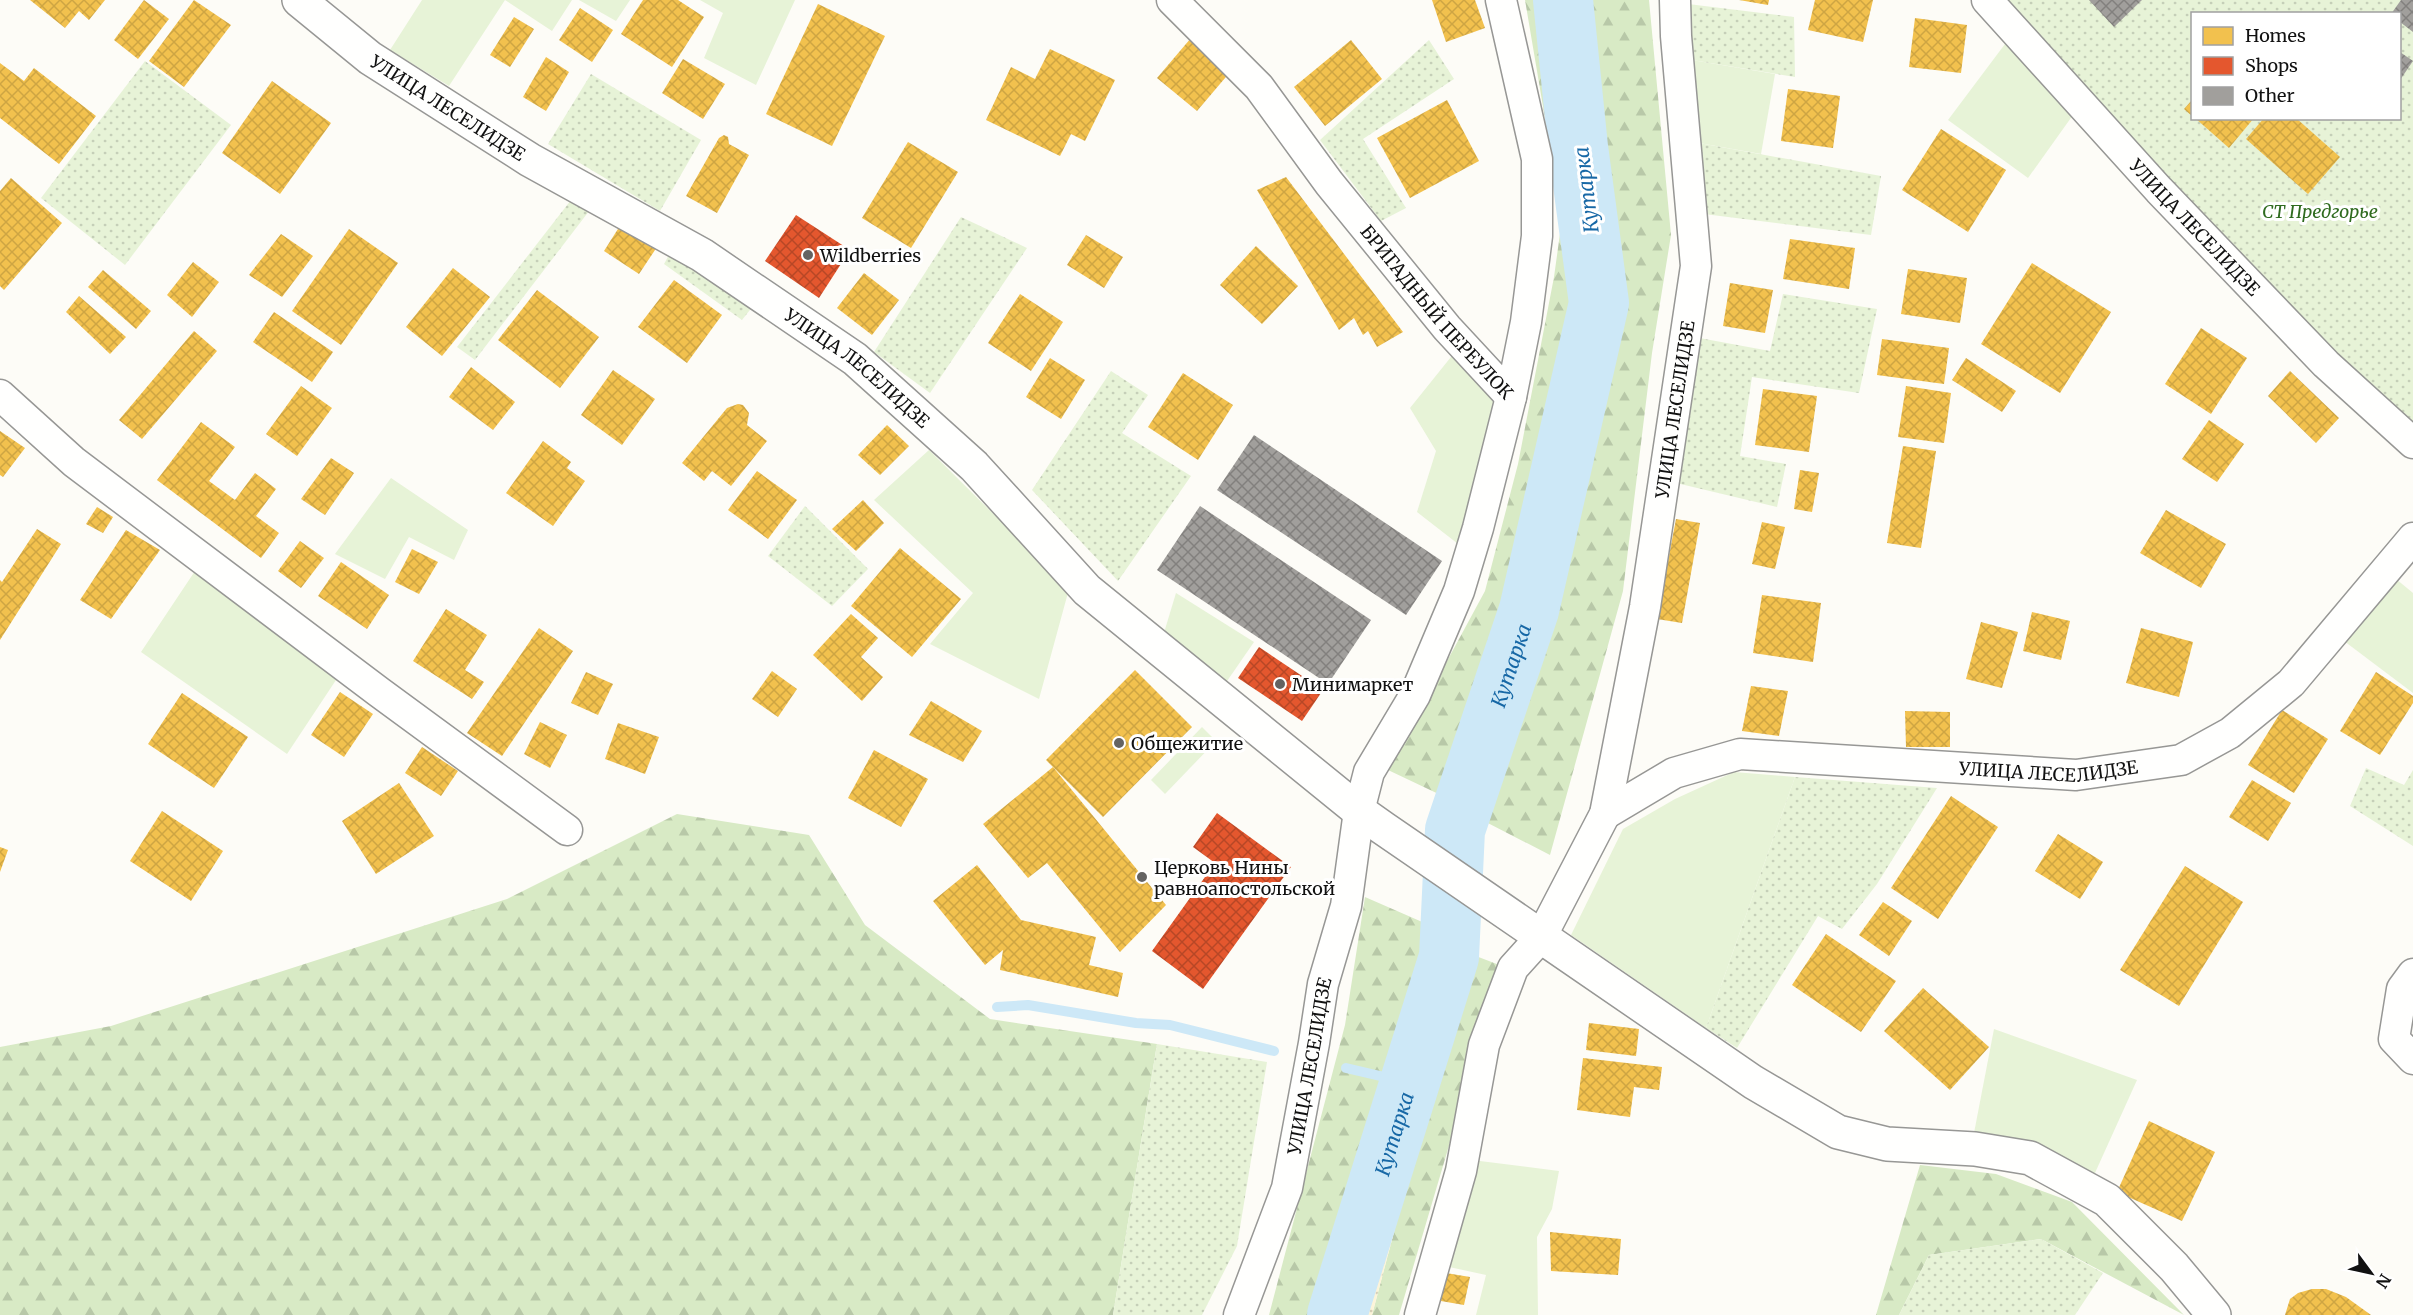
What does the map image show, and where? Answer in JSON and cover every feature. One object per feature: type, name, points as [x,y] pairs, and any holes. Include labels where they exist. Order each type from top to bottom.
[{"type":"street","name":"УЛИЦА ЛЕСЕЛИДЗЕ","points":[[299,0],[370,58],[530,160],[702,255],[855,359],[974,466],[1087,590],[1371,820]]},
{"type":"street","name":"БРИГАДНЫЙ ПЕРЕУЛОК","points":[[1172,0],[1259,87],[1329,183],[1447,328],[1512,397]]},
{"type":"street","name":"БРИГАДНЫЙ ПЕРЕУЛОК","points":[[1501,0],[1538,159],[1537,236],[1526,322],[1512,397]]},
{"type":"street","name":"УЛИЦА ЛЕСЕЛИДЗЕ","points":[[1420,1315],[1461,1171],[1484,1045],[1513,968],[1541,937],[1605,814],[1645,607],[1696,266],[1676,36],[1675,0]]},
{"type":"street","name":"УЛИЦА ЛЕСЕЛИДЗЕ","points":[[1987,0],[2159,190],[2310,348],[2413,443]]},
{"type":"street","points":[[0,395],[74,462],[379,693],[567,830]]},
{"type":"street","name":"УЛИЦА ЛЕСЕЛИДЗЕ","points":[[1239,1315],[1287,1188],[1323,984],[1371,820],[1369,772],[1415,695],[1459,591],[1512,397]]},
{"type":"street","name":"УЛИЦА ЛЕСЕЛИДЗЕ","points":[[1605,814],[1674,773],[1740,754],[2076,774],[2181,760],[2230,733],[2291,683],[2413,538]]},
{"type":"street","points":[[1371,820],[1753,1082],[1838,1132],[1887,1144],[1975,1149],[2030,1158],[2107,1200],[2174,1267],[2214,1315]]},
{"type":"street","points":[[2413,974],[2402,989],[2394,1039],[2413,1059]]},
{"type":"green space","points":[[422,0],[505,0],[449,86],[390,50]]},
{"type":"green space","points":[[505,0],[572,0],[552,31]]},
{"type":"green space","points":[[579,0],[630,0],[616,21]]},
{"type":"green space","points":[[700,0],[795,0],[756,85],[704,58],[723,13]]},
{"type":"green space","points":[[1525,0],[1550,0],[1591,297],[1515,597],[1447,798],[1388,770],[1485,591],[1518,464],[1554,277],[1562,219]]},
{"type":"green space","points":[[1587,0],[1649,0],[1671,235],[1652,353],[1623,591],[1550,855],[1482,820],[1518,729],[1615,357],[1613,250]]},
{"type":"green space","name":"СТ Предгорье","points":[[1998,0],[2413,0],[2413,428],[2334,359]]},
{"type":"green space","points":[[1688,4],[1794,17],[1795,77],[1692,60]]},
{"type":"green space","points":[[1429,40],[1454,79],[1363,139],[1406,208],[1381,221],[1320,140]]},
{"type":"green space","points":[[2008,40],[2073,115],[2028,178],[1948,120]]},
{"type":"green space","points":[[1692,60],[1775,74],[1761,154],[1699,143]]},
{"type":"green space","points":[[145,61],[231,125],[125,265],[41,198]]},
{"type":"green space","points":[[591,74],[701,140],[660,211],[548,144]]},
{"type":"green space","points":[[1699,143],[1881,176],[1871,235],[1704,214]]},
{"type":"green space","points":[[578,191],[596,202],[475,360],[457,347]]},
{"type":"green space","points":[[961,217],[1027,248],[930,393],[874,352]]},
{"type":"green space","points":[[674,246],[757,301],[742,320],[664,264]]},
{"type":"green space","points":[[1783,294],[1877,309],[1859,393],[1752,377],[1740,456],[1786,464],[1777,507],[1672,482],[1694,337],[1770,351]]},
{"type":"green space","points":[[1455,352],[1503,402],[1462,547],[1417,512],[1436,451],[1410,408]]},
{"type":"green space","points":[[1111,371],[1148,395],[1122,433],[1191,476],[1118,581],[1032,490]]},
{"type":"green space","points":[[929,450],[1069,589],[1039,699],[930,644],[973,593],[874,500]]},
{"type":"green space","points":[[391,478],[468,530],[454,560],[409,537],[385,579],[335,554]]},
{"type":"green space","points":[[805,506],[868,569],[832,606],[768,556]]},
{"type":"green space","points":[[195,571],[340,674],[287,754],[141,652]]},
{"type":"green space","points":[[2396,579],[2413,593],[2413,693],[2344,641]]},
{"type":"green space","points":[[1176,593],[1254,642],[1225,684],[1163,636]]},
{"type":"green space","points":[[1202,727],[1216,741],[1165,794],[1151,780]]},
{"type":"green space","points":[[2366,768],[2404,785],[2413,770],[2413,846],[2350,806]]},
{"type":"green space","points":[[1734,772],[1795,777],[1706,1028],[1571,935],[1623,829],[1675,799]]},
{"type":"green space","points":[[1795,777],[1937,788],[1877,884],[1842,929],[1818,916],[1737,1048],[1706,1028]]},
{"type":"green space","points":[[677,814],[809,835],[865,925],[990,1019],[1157,1044],[1113,1315],[0,1315],[0,1047],[111,1026],[507,899]]},
{"type":"green space","points":[[1365,897],[1436,928],[1428,967],[1318,1315],[1269,1315],[1345,1025]]},
{"type":"green space","points":[[1468,953],[1502,966],[1399,1315],[1372,1315]]},
{"type":"green space","points":[[1994,1029],[2137,1080],[2090,1184],[1974,1133]]},
{"type":"green space","points":[[1157,1044],[1267,1062],[1237,1246],[1202,1315],[1113,1315]]},
{"type":"green space","points":[[1472,1160],[1559,1171],[1552,1209],[1537,1237],[1538,1315],[1476,1315],[1486,1275],[1440,1265]]},
{"type":"green space","points":[[1920,1165],[1996,1174],[2072,1202],[2184,1315],[2041,1239],[1929,1255],[1899,1315],[1876,1315]]},
{"type":"green space","points":[[2041,1239],[2103,1273],[2075,1315],[1899,1315],[1929,1255]]},
{"type":"sand","points":[[1550,0],[1587,0],[1613,250],[1615,357],[1518,729],[1482,820],[1468,953],[1372,1315],[1318,1315],[1428,967],[1447,798],[1515,597],[1591,297]]},
{"type":"building: Homes","points":[[30,0],[105,0],[89,20],[79,11],[65,28]]},
{"type":"building: Homes","points":[[144,0],[169,19],[138,59],[114,40]]},
{"type":"building: Homes","points":[[194,0],[231,25],[184,87],[149,61]]},
{"type":"building: Homes","points":[[643,0],[678,0],[704,17],[672,67],[621,34]]},
{"type":"building: Homes","points":[[1432,0],[1475,0],[1485,28],[1446,42]]},
{"type":"building: Homes","points":[[1739,0],[1769,0],[1768,5]]},
{"type":"building: Homes","points":[[1815,0],[1873,0],[1863,42],[1808,30]]},
{"type":"building: Homes","points":[[818,4],[885,36],[832,146],[766,114]]},
{"type":"building: Homes","points":[[580,8],[613,30],[592,62],[559,40]]},
{"type":"building: Homes","points":[[514,17],[534,29],[510,67],[490,55]]},
{"type":"building: Homes","points":[[1915,18],[1967,25],[1961,73],[1909,67]]},
{"type":"building: Homes","points":[[1191,38],[1231,71],[1197,111],[1157,78]]},
{"type":"building: Homes","points":[[1351,40],[1382,79],[1325,126],[1294,87]]},
{"type":"building: Homes","points":[[1050,49],[1115,80],[1085,141],[1071,134],[1060,156],[986,120],[1011,67],[1035,79]]},
{"type":"building: Homes","points":[[546,57],[569,72],[546,111],[523,97]]},
{"type":"building: Homes","points":[[683,59],[725,84],[703,119],[662,93]]},
{"type":"building: Homes","points":[[0,63],[24,81],[34,68],[96,116],[59,164],[0,118]]},
{"type":"building: Homes","points":[[272,81],[331,123],[280,194],[222,153]]},
{"type":"building: Homes","points":[[1788,89],[1840,96],[1833,148],[1781,141]]},
{"type":"building: Homes","points":[[1447,100],[1479,161],[1410,198],[1377,138]]},
{"type":"building: Homes","points":[[2191,101],[2191,115],[2184,109]]},
{"type":"building: Homes","points":[[2197,120],[2252,120],[2229,148]]},
{"type":"building: Homes","points":[[2262,120],[2298,120],[2340,157],[2308,194],[2246,139]]},
{"type":"building: Homes","points":[[1941,129],[2006,170],[1968,232],[1902,190]]},
{"type":"building: Homes","points":[[724,135],[728,137],[729,144],[749,155],[717,213],[686,196],[719,138]]},
{"type":"building: Homes","points":[[908,142],[958,172],[911,248],[862,218]]},
{"type":"building: Homes","points":[[1286,177],[1403,332],[1377,347],[1368,331],[1363,335],[1354,318],[1339,330],[1257,190]]},
{"type":"building: Homes","points":[[11,178],[62,223],[4,290],[0,286],[0,191]]},
{"type":"building: Homes","points":[[623,221],[659,244],[639,274],[604,251]]},
{"type":"building: Homes","points":[[349,229],[398,263],[341,345],[292,311]]},
{"type":"building: Homes","points":[[281,234],[313,256],[282,297],[249,275]]},
{"type":"building: Homes","points":[[1086,235],[1123,257],[1104,288],[1067,265]]},
{"type":"building: Homes","points":[[1790,239],[1855,248],[1849,289],[1783,279]]},
{"type":"building: Homes","points":[[1256,246],[1298,286],[1262,324],[1220,285]]},
{"type":"building: Homes","points":[[193,262],[219,282],[192,317],[167,295]]},
{"type":"building: Homes","points":[[2032,263],[2111,312],[2060,393],[1981,344]]},
{"type":"building: Homes","points":[[453,268],[490,297],[442,356],[406,327]]},
{"type":"building: Homes","points":[[1908,269],[1967,278],[1960,323],[1901,314]]},
{"type":"building: Homes","points":[[103,270],[151,311],[136,329],[88,287]]},
{"type":"building: Homes","points":[[864,273],[899,300],[872,335],[837,308]]},
{"type":"building: Homes","points":[[674,280],[722,315],[687,363],[638,327]]},
{"type":"building: Homes","points":[[1730,283],[1773,290],[1765,333],[1723,326]]},
{"type":"building: Homes","points":[[537,290],[599,337],[560,388],[498,340]]},
{"type":"building: Homes","points":[[1020,294],[1063,322],[1031,371],[988,343]]},
{"type":"building: Homes","points":[[79,296],[126,337],[110,354],[66,312]]},
{"type":"building: Homes","points":[[274,312],[333,352],[312,382],[253,342]]},
{"type":"building: Homes","points":[[2201,328],[2247,358],[2211,414],[2165,384]]},
{"type":"building: Homes","points":[[194,331],[217,351],[142,439],[119,420]]},
{"type":"building: Homes","points":[[1882,339],[1949,348],[1944,384],[1877,375]]},
{"type":"building: Homes","points":[[1050,358],[1085,380],[1061,419],[1026,397]]},
{"type":"building: Homes","points":[[1966,358],[2016,391],[2002,412],[1952,380]]},
{"type":"building: Homes","points":[[471,367],[515,402],[493,430],[449,397]]},
{"type":"building: Homes","points":[[613,370],[655,399],[622,445],[581,415]]},
{"type":"building: Homes","points":[[2290,371],[2339,418],[2316,443],[2268,396]]},
{"type":"building: Homes","points":[[1183,373],[1233,405],[1198,460],[1148,427]]},
{"type":"building: Homes","points":[[301,386],[332,408],[297,456],[266,434]]},
{"type":"building: Homes","points":[[1906,386],[1951,393],[1944,443],[1898,437]]},
{"type":"building: Homes","points":[[1763,389],[1817,396],[1809,452],[1755,445]]},
{"type":"building: Homes","points":[[738,404],[743,405],[749,413],[747,425],[767,441],[731,486],[712,471],[704,481],[682,463],[727,408]]},
{"type":"building: Homes","points":[[2209,420],[2244,444],[2217,482],[2182,459]]},
{"type":"building: Homes","points":[[201,422],[235,447],[209,481],[235,500],[255,473],[276,489],[256,516],[279,533],[261,558],[157,480]]},
{"type":"building: Homes","points":[[887,425],[909,446],[880,475],[858,455]]},
{"type":"building: Homes","points":[[0,431],[25,448],[3,477],[0,475]]},
{"type":"building: Homes","points":[[543,441],[571,462],[567,468],[585,481],[553,526],[506,493]]},
{"type":"building: Homes","points":[[1903,446],[1936,451],[1921,548],[1887,543]]},
{"type":"building: Homes","points":[[331,458],[354,473],[325,515],[301,499]]},
{"type":"building: Homes","points":[[1800,470],[1819,473],[1812,512],[1794,509]]},
{"type":"building: Homes","points":[[757,471],[797,500],[768,539],[728,510]]},
{"type":"building: Homes","points":[[863,500],[884,523],[856,551],[832,529]]},
{"type":"building: Homes","points":[[97,507],[113,517],[103,533],[86,524]]},
{"type":"building: Homes","points":[[2166,510],[2226,544],[2201,588],[2140,553]]},
{"type":"building: Homes","points":[[1676,519],[1700,523],[1682,623],[1657,619]]},
{"type":"building: Homes","points":[[1762,522],[1785,527],[1775,569],[1752,564]]},
{"type":"building: Homes","points":[[37,529],[61,544],[0,640],[0,580],[2,582]]},
{"type":"building: Homes","points":[[126,530],[160,550],[111,619],[80,600]]},
{"type":"building: Homes","points":[[300,541],[324,558],[301,588],[278,571]]},
{"type":"building: Homes","points":[[900,548],[961,599],[912,657],[851,606]]},
{"type":"building: Homes","points":[[412,549],[438,562],[419,594],[395,582]]},
{"type":"building: Homes","points":[[341,562],[389,595],[367,629],[318,596]]},
{"type":"building: Homes","points":[[1762,595],[1821,603],[1813,662],[1753,653]]},
{"type":"building: Homes","points":[[446,609],[487,635],[465,670],[484,682],[472,699],[413,661]]},
{"type":"building: Homes","points":[[2032,612],[2070,621],[2061,660],[2023,651]]},
{"type":"building: Homes","points":[[851,614],[878,638],[861,657],[883,677],[862,701],[813,655]]},
{"type":"building: Homes","points":[[1981,622],[2018,632],[2002,688],[1966,679]]},
{"type":"building: Homes","points":[[539,628],[573,651],[502,756],[467,733]]},
{"type":"building: Homes","points":[[2141,628],[2193,642],[2179,697],[2126,683]]},
{"type":"building: Homes","name":"Общежитие","points":[[1135,670],[1192,727],[1103,817],[1046,760]]},
{"type":"building: Homes","points":[[772,671],[797,689],[778,717],[752,699]]},
{"type":"building: Homes","points":[[586,672],[613,684],[598,715],[571,703]]},
{"type":"building: Homes","points":[[2376,672],[2413,696],[2413,703],[2380,755],[2340,731]]},
{"type":"building: Homes","points":[[1751,686],[1788,691],[1779,736],[1742,731]]},
{"type":"building: Homes","points":[[340,692],[373,714],[344,757],[311,735]]},
{"type":"building: Homes","points":[[182,693],[248,737],[214,788],[148,744]]},
{"type":"building: Homes","points":[[931,701],[982,731],[963,762],[909,735]]},
{"type":"building: Homes","points":[[2282,710],[2328,739],[2294,793],[2248,765]]},
{"type":"building: Homes","points":[[1905,711],[1950,712],[1950,747],[1906,747]]},
{"type":"building: Homes","points":[[540,722],[567,735],[550,768],[524,754]]},
{"type":"building: Homes","points":[[618,723],[659,737],[645,774],[605,759]]},
{"type":"building: Homes","points":[[422,747],[458,771],[441,796],[405,773]]},
{"type":"building: Homes","points":[[874,750],[928,779],[901,827],[848,798]]},
{"type":"building: Homes","points":[[1053,767],[1166,905],[1120,952],[1047,863],[1028,878],[983,824]]},
{"type":"building: Homes","points":[[2252,780],[2291,803],[2268,841],[2229,817]]},
{"type":"building: Homes","points":[[399,783],[434,836],[376,874],[342,821]]},
{"type":"building: Homes","points":[[1951,796],[1998,827],[1938,919],[1891,888]]},
{"type":"building: Homes","points":[[162,811],[223,851],[191,901],[130,861]]},
{"type":"building: Homes","points":[[2058,834],[2103,862],[2080,899],[2035,871]]},
{"type":"building: Homes","points":[[0,847],[8,850],[0,872]]},
{"type":"building: Homes","points":[[977,865],[1021,920],[1096,937],[1089,965],[1123,973],[1118,997],[1000,970],[1003,950],[985,965],[933,901]]},
{"type":"building: Homes","points":[[2185,866],[2243,902],[2179,1006],[2120,970]]},
{"type":"building: Homes","points":[[1883,902],[1912,921],[1889,956],[1859,935]]},
{"type":"building: Homes","points":[[1826,934],[1896,981],[1861,1032],[1792,985]]},
{"type":"building: Homes","points":[[1923,988],[1989,1047],[1950,1090],[1884,1031]]},
{"type":"building: Homes","points":[[1589,1023],[1639,1029],[1636,1056],[1586,1050]]},
{"type":"building: Homes","points":[[1583,1058],[1662,1067],[1659,1090],[1634,1087],[1630,1117],[1577,1110]]},
{"type":"building: Homes","points":[[2149,1121],[2215,1152],[2182,1221],[2117,1192]]},
{"type":"building: Homes","points":[[1550,1232],[1621,1239],[1618,1275],[1551,1271]]},
{"type":"building: Homes","points":[[1440,1272],[1470,1277],[1464,1305],[1435,1300]]},
{"type":"building: Homes","points":[[2312,1289],[2326,1289],[2346,1297],[2371,1315],[2285,1315],[2290,1299],[2298,1293]]},
{"type":"building: Shops","name":"Wildberries","points":[[796,215],[850,250],[819,298],[765,261]]},
{"type":"building: Shops","name":"Минимаркет","points":[[1259,647],[1323,690],[1302,721],[1238,678]]},
{"type":"building: Shops","points":[[1217,813],[1291,867],[1203,989],[1152,951],[1215,863],[1193,847]]},
{"type":"building: Other","points":[[2089,0],[2142,0],[2114,27]]},
{"type":"building: Other","points":[[2401,0],[2413,0],[2413,32],[2401,23],[2401,12],[2392,12]]},
{"type":"building: Other","points":[[2401,53],[2413,61],[2401,79]]},
{"type":"building: Other","points":[[1254,435],[1442,561],[1406,615],[1217,490]]},
{"type":"building: Other","points":[[1200,506],[1371,620],[1328,684],[1157,570]]},
{"type":"waterway","name":"Кутарка","points":[[1337,1315],[1449,957],[1455,830],[1529,610],[1599,303],[1578,147],[1563,0]]},
{"type":"waterway","points":[[997,1007],[1028,1005],[1136,1023],[1170,1025],[1274,1051]]},
{"type":"waterway","points":[[1346,1068],[1410,1083]]},
{"type":"place","name":"Wildberries","points":[[808,255]]},
{"type":"place","name":"Минимаркет","points":[[1280,684]]},
{"type":"place","name":"Общежитие","points":[[1119,743]]},
{"type":"place","name":"Церковь Нины равноапостольской","points":[[1142,877]]}]
